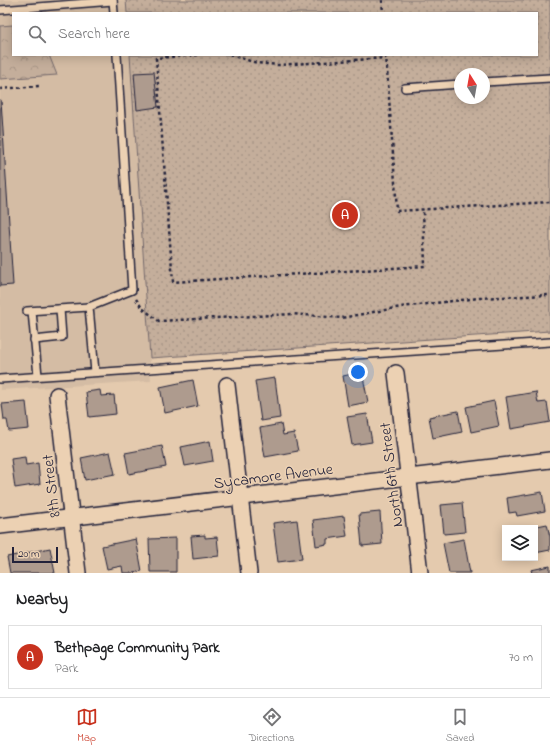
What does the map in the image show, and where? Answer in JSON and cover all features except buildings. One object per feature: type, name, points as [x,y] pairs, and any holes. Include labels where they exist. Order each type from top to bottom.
[{"type":"street","name":"North 6th Street","points":[[396,373],[420,573]]},
{"type":"street","points":[[227,384],[249,573]]},
{"type":"street","name":"8th Street","points":[[57,395],[78,573]]},
{"type":"street","name":"Sycamore Avenue","points":[[0,526],[550,460]]},
{"type":"lane","points":[[0,10],[113,0],[114,12]]},
{"type":"lane","points":[[38,376],[30,311],[89,307],[132,290],[117,56]]},
{"type":"lane","points":[[490,82],[550,78]]},
{"type":"lane","points":[[405,88],[454,84]]},
{"type":"lane","points":[[89,307],[95,372]]},
{"type":"lane","points":[[34,340],[62,337],[60,309]]},
{"type":"lane","points":[[0,379],[550,342]]},
{"type":"path","points":[[382,0],[383,12]]},
{"type":"path","points":[[184,56],[156,58],[173,282],[425,266],[423,209]]},
{"type":"path","points":[[233,56],[257,63],[278,65],[386,56],[397,211],[550,202]]},
{"type":"path","points":[[0,89],[40,86]]},
{"type":"path","points":[[132,290],[142,308],[159,321],[293,314],[341,318],[401,307],[479,298],[550,295]]},
{"type":"shaded area","points":[[0,0],[126,0],[127,12],[12,12],[12,56],[130,56],[151,381],[0,390]]},
{"type":"green space","points":[[126,0],[550,0],[550,331],[150,358],[130,56],[538,56],[538,12],[127,12]]},
{"type":"green space","points":[[12,25],[12,56],[49,56],[57,75],[0,79],[0,26]]},
{"type":"place","name":"Bethpage Community Park","points":[[345,215]]}]
